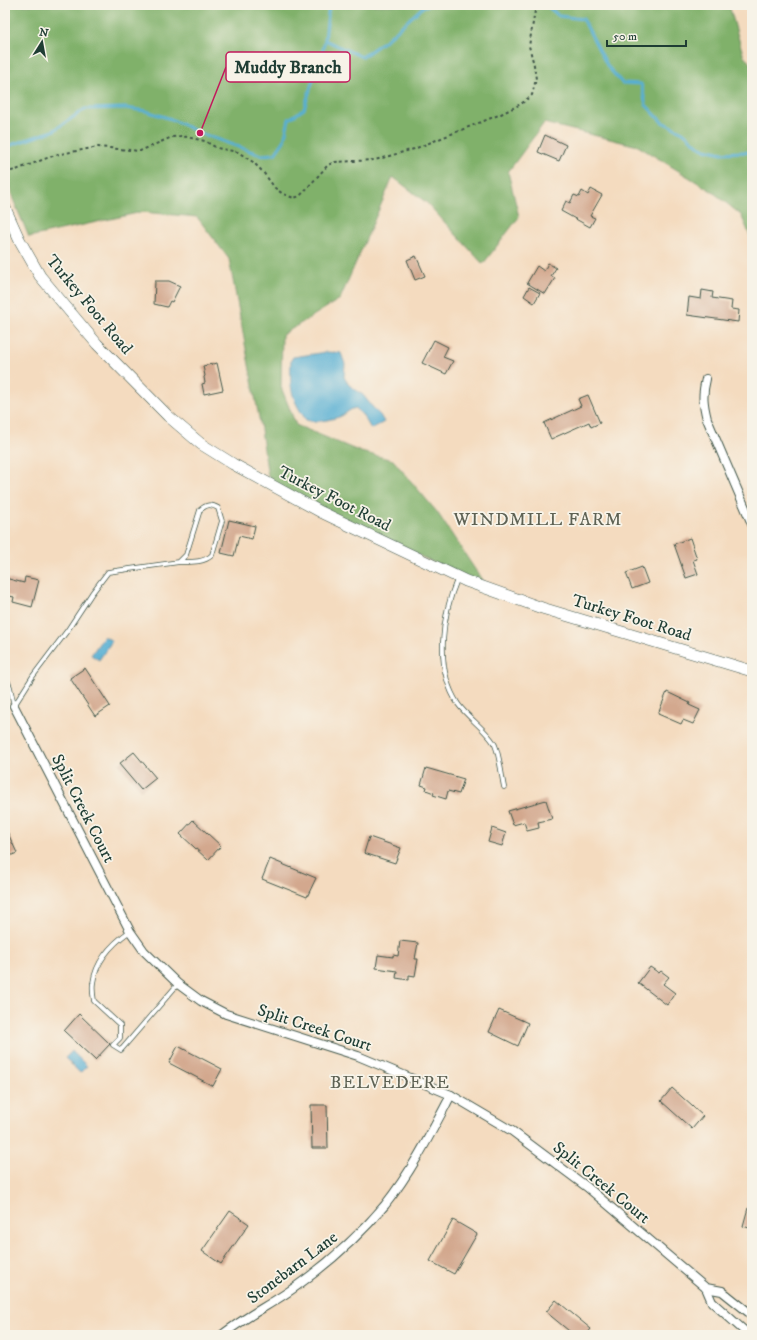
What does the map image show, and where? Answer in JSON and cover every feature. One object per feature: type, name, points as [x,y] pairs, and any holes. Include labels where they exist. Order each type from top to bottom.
[{"type":"street","name":"Turkey Foot Road","points":[[5,208],[19,239],[40,276],[97,344],[168,416],[201,444],[233,464],[321,512],[482,587],[542,608],[752,671]]},
{"type":"street","points":[[706,379],[703,392],[703,403],[707,419],[752,524]]},
{"type":"street","name":"Split Creek Court","points":[[14,706],[130,931],[144,951],[178,984],[201,1001],[226,1014],[358,1056],[451,1095],[512,1131],[582,1183],[706,1288],[712,1302],[749,1335]]},
{"type":"street","name":"Stonebarn Lane","points":[[222,1335],[298,1286],[354,1239],[385,1205],[407,1174],[427,1142],[451,1095]]},
{"type":"street","name":"Split Creek Court","points":[[706,1288],[722,1291],[752,1315]]},
{"type":"lane","points":[[14,706],[33,676],[67,631],[108,572],[208,559],[212,555],[222,521],[218,508],[211,505],[205,506],[200,510],[186,555],[179,562]]},
{"type":"lane","points":[[458,577],[450,596],[443,635],[443,655],[446,678],[458,704],[495,744],[504,787]]},
{"type":"lane","points":[[5,675],[10,687],[14,706]]},
{"type":"lane","points":[[130,931],[118,940],[106,953],[96,970],[93,983],[94,1001],[120,1025],[120,1038],[113,1045],[121,1050],[178,984]]},
{"type":"path","points":[[5,172],[16,170],[55,155],[98,147],[140,150],[172,137],[182,136],[205,141],[217,148],[238,152],[253,162],[275,188],[288,197],[294,198],[300,196],[328,165],[335,162],[375,160],[414,149],[501,114],[521,104],[532,96],[536,79],[529,46],[536,5]]},
{"type":"green space","points":[[5,5],[729,5],[743,54],[752,66],[752,240],[741,215],[713,192],[638,146],[544,123],[508,172],[519,217],[483,264],[427,203],[393,177],[340,299],[282,335],[281,387],[296,425],[361,452],[393,460],[437,512],[488,589],[269,483],[260,423],[229,259],[197,217],[142,212],[29,237],[13,199],[5,172]]},
{"type":"water","points":[[327,352],[341,353],[345,364],[344,377],[349,385],[363,395],[384,422],[371,429],[364,417],[356,408],[341,416],[331,419],[318,421],[306,420],[297,405],[292,392],[291,360],[293,357]]},
{"type":"water","points":[[104,636],[112,641],[99,660],[91,655]]},
{"type":"water","points":[[72,1051],[87,1066],[80,1073],[65,1058]]},
{"type":"building","points":[[545,135],[566,145],[559,161],[538,152]]},
{"type":"building","points":[[591,189],[602,195],[590,216],[595,218],[590,227],[561,211],[566,201],[570,203],[574,195],[579,197],[582,191],[588,195]]},
{"type":"building","points":[[416,256],[425,276],[415,280],[407,260]]},
{"type":"building","points":[[548,263],[556,268],[551,276],[555,278],[545,294],[527,283],[537,266],[544,271]]},
{"type":"building","points":[[155,281],[169,281],[180,286],[172,302],[170,301],[167,307],[154,304]]},
{"type":"building","points":[[529,287],[540,293],[534,303],[524,296]]},
{"type":"building","points":[[702,290],[713,292],[712,298],[732,301],[731,309],[739,310],[738,322],[687,315],[689,297],[701,299]]},
{"type":"building","points":[[434,340],[448,347],[443,357],[453,361],[446,374],[422,363]]},
{"type":"building","points":[[217,363],[223,390],[204,394],[202,384],[205,383],[205,376],[203,366]]},
{"type":"building","points":[[588,395],[600,423],[591,427],[589,422],[551,439],[544,423],[581,406],[578,399]]},
{"type":"building","points":[[229,520],[255,526],[252,539],[239,536],[234,556],[221,553]]},
{"type":"building","points":[[690,538],[697,559],[693,560],[698,574],[686,578],[674,544]]},
{"type":"building","points":[[642,567],[648,583],[632,589],[626,573]]},
{"type":"building","points":[[25,577],[39,580],[32,607],[13,602],[14,597],[5,595],[5,578],[24,583]]},
{"type":"building","points":[[85,668],[110,706],[95,716],[70,678]]},
{"type":"building","points":[[667,692],[690,703],[689,705],[700,710],[693,724],[683,720],[681,724],[658,714]]},
{"type":"building","points":[[134,752],[156,778],[141,790],[119,764]]},
{"type":"building","points":[[426,768],[464,779],[459,794],[448,791],[446,799],[433,795],[434,793],[426,790],[427,787],[421,785]]},
{"type":"building","points":[[546,800],[552,819],[538,822],[539,828],[527,831],[524,822],[513,825],[508,811]]},
{"type":"building","points":[[193,820],[221,846],[208,860],[180,834]]},
{"type":"building","points":[[5,827],[17,853],[5,858]]},
{"type":"building","points":[[492,828],[506,833],[502,846],[488,842]]},
{"type":"building","points":[[369,837],[401,848],[395,863],[364,853]]},
{"type":"building","points":[[270,859],[316,878],[307,897],[262,879]]},
{"type":"building","points":[[400,941],[418,943],[415,959],[418,959],[415,976],[409,975],[409,980],[396,978],[397,971],[376,968],[378,955],[393,957],[393,955],[398,956]]},
{"type":"building","points":[[650,967],[659,973],[661,971],[669,977],[663,984],[675,993],[667,1005],[638,983]]},
{"type":"building","points":[[499,1010],[528,1023],[518,1046],[489,1032]]},
{"type":"building","points":[[79,1014],[110,1044],[95,1060],[64,1031]]},
{"type":"building","points":[[178,1046],[222,1069],[213,1086],[169,1063]]},
{"type":"building","points":[[672,1088],[703,1116],[692,1129],[661,1101]]},
{"type":"building","points":[[311,1105],[327,1105],[328,1148],[312,1148]]},
{"type":"building","points":[[748,1208],[752,1209],[752,1229],[743,1226]]},
{"type":"building","points":[[230,1211],[249,1224],[221,1264],[202,1251]]},
{"type":"building","points":[[453,1220],[477,1234],[454,1274],[430,1261]]},
{"type":"building","points":[[556,1300],[591,1329],[586,1335],[574,1335],[546,1312]]},
{"type":"waterway","points":[[5,147],[53,131],[85,109],[125,108],[146,111],[171,119],[200,133],[261,155],[275,154],[284,141],[289,119],[304,109],[320,63],[325,40],[329,5]]},
{"type":"waterway","points":[[325,40],[362,57],[386,40],[424,6],[430,5]]},
{"type":"waterway","points":[[546,5],[559,16],[583,19],[608,67],[622,83],[641,84],[646,105],[662,122],[683,132],[701,148],[722,153],[752,153]]},
{"type":"place","name":"Muddy Branch","points":[[200,133]]},
{"type":"district","name":"WINDMILL FARM","points":[[538,519]]},
{"type":"district","name":"BELVEDERE","points":[[390,1082]]}]
